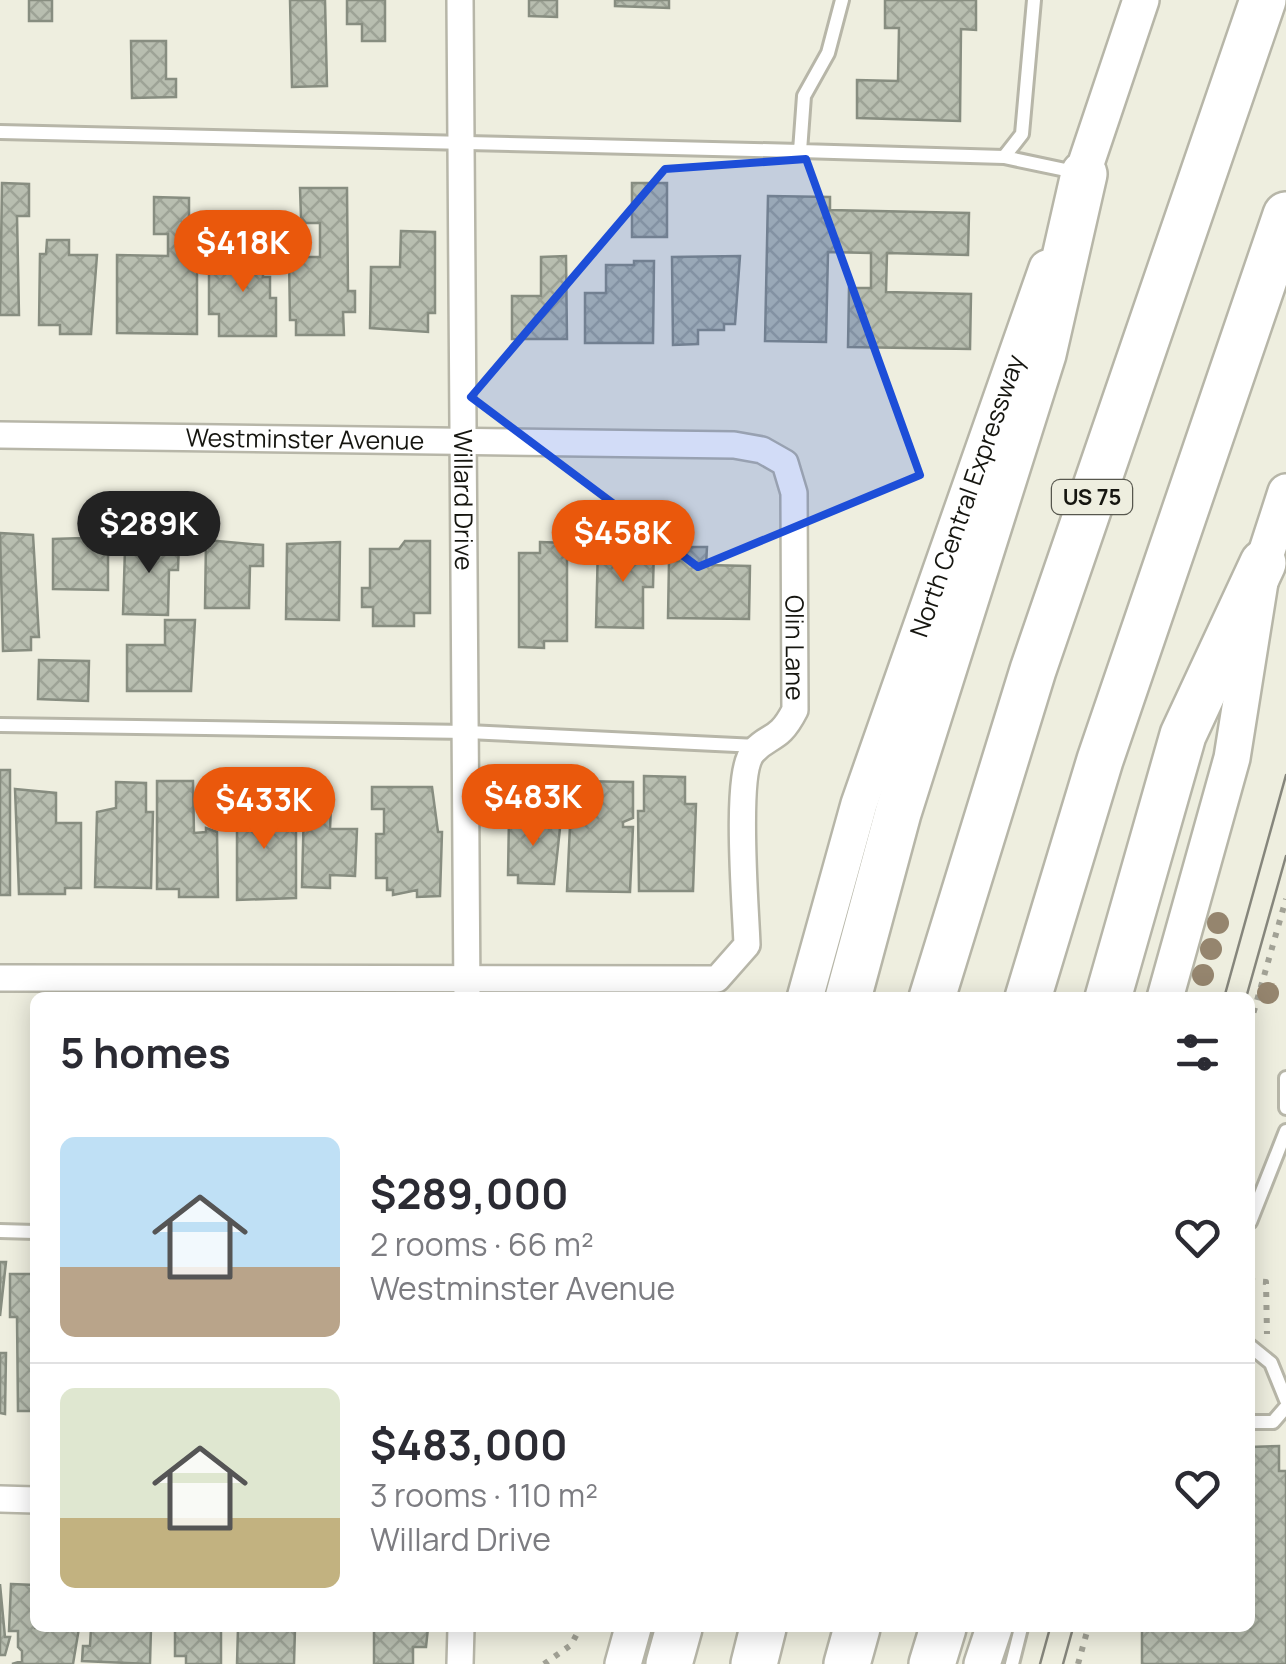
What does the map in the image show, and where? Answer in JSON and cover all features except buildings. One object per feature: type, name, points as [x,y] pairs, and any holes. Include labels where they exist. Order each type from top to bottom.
[{"type":"highway","name":"US 75","points":[[934,992],[1033,670],[1263,0]]},
{"type":"highway","points":[[850,992],[898,813],[1043,354],[1084,174]]},
{"type":"highway","points":[[1030,992],[1100,760],[1286,215]]},
{"type":"highway","points":[[1110,992],[1183,734],[1263,562]]},
{"type":"highway","points":[[669,1664],[678,1632]]},
{"type":"highway","points":[[754,1664],[762,1632]]},
{"type":"highway","points":[[847,1664],[856,1632]]},
{"type":"highway","points":[[932,1664],[941,1632]]},
{"type":"main road","name":"North Central Expressway","points":[[807,992],[865,786],[1023,328],[1084,174],[1143,4]]},
{"type":"main road","points":[[1167,992],[1232,758],[1263,562],[1286,492]]},
{"type":"main road","points":[[623,1664],[632,1632]]},
{"type":"main road","points":[[982,1664],[993,1632]]},
{"type":"street","name":"Willard Drive","points":[[460,0],[467,988]]},
{"type":"street","name":"Westminster Avenue","points":[[0,434],[734,445],[762,450],[785,463]]},
{"type":"street","name":"Olin Lane","points":[[670,988],[718,980],[747,945],[742,779],[752,753],[782,734],[795,710],[794,493],[785,463]]},
{"type":"street","points":[[0,978],[467,988],[670,988]]},
{"type":"street","points":[[0,1500],[30,1500]]},
{"type":"street","points":[[460,1664],[461,1632]]},
{"type":"lane","points":[[800,151],[804,96],[828,53],[842,0]]},
{"type":"lane","points":[[1004,156],[1022,134],[1034,0]]},
{"type":"lane","points":[[0,132],[461,140],[1004,156],[1084,174]]},
{"type":"lane","points":[[0,725],[468,732],[764,746]]},
{"type":"lane","points":[[1286,1078],[1286,1108]]},
{"type":"lane","points":[[1255,1209],[1286,1130]]},
{"type":"lane","points":[[0,1231],[30,1232]]},
{"type":"lane","points":[[1255,1350],[1271,1363],[1286,1404],[1272,1422],[1255,1422]]},
{"type":"lane","points":[[1012,1664],[1020,1632]]},
{"type":"path","points":[[1255,1008],[1286,899]]},
{"type":"path","points":[[1255,1282],[1266,1282],[1267,1339],[1286,1339]]},
{"type":"path","points":[[544,1664],[572,1645],[578,1632]]},
{"type":"path","points":[[1078,1664],[1087,1632]]},
{"type":"highlighted area","points":[[806,159],[920,475],[698,567],[471,397],[665,169]]},
{"type":"tram line","points":[[1226,992],[1286,775]]},
{"type":"tram line","points":[[1248,992],[1286,856]]},
{"type":"tram line","points":[[1040,1664],[1049,1632]]},
{"type":"tram line","points":[[1063,1664],[1072,1632]]}]
